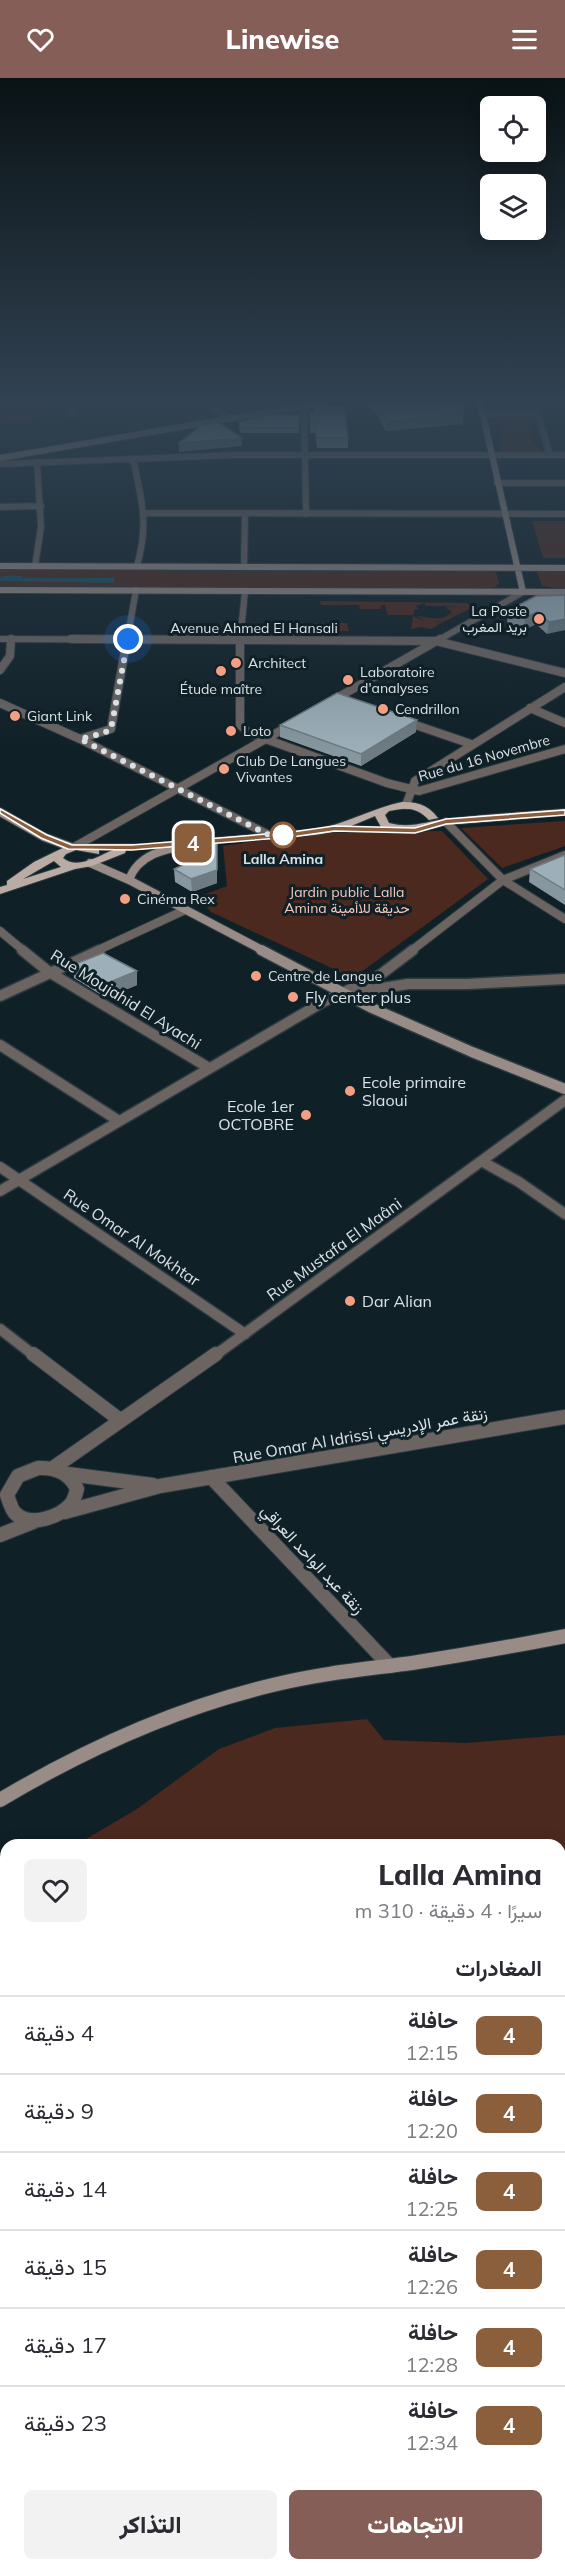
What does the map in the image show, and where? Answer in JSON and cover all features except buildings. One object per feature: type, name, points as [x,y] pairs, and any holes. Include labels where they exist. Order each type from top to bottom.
[{"type":"main road","points":[[334,829],[386,809],[406,805],[424,809],[430,822]]},
{"type":"main road","points":[[386,809],[380,815],[382,822],[402,830]]},
{"type":"main road","points":[[1,891],[38,864],[78,847],[132,848],[334,829],[402,830],[430,822],[565,813]]},
{"type":"main road","points":[[78,847],[96,853],[93,861]]},
{"type":"main road","points":[[1,891],[132,848]]},
{"type":"main road","points":[[59,854],[61,862],[75,866]]},
{"type":"street","points":[[35,566],[42,540],[41,518]]},
{"type":"street","points":[[137,566],[142,548],[145,518]]},
{"type":"street","points":[[244,567],[245,518]]},
{"type":"street","points":[[505,518],[523,592]]},
{"type":"street","points":[[0,566],[565,568]]},
{"type":"street","points":[[0,590],[565,592]]},
{"type":"street","points":[[80,739],[111,729],[136,590]]},
{"type":"street","points":[[245,591],[240,640],[240,725],[249,734],[263,740],[410,790]]},
{"type":"street","points":[[318,709],[523,592]]},
{"type":"street","name":"Avenue Ahmed El Hansali","points":[[0,639],[436,641],[565,674]]},
{"type":"street","points":[[0,670],[9,658],[13,647],[10,639]]},
{"type":"street","points":[[406,805],[415,781],[565,687]]},
{"type":"street","points":[[338,698],[348,701]]},
{"type":"street","points":[[0,703],[80,739],[271,836]]},
{"type":"street","points":[[530,708],[565,723]]},
{"type":"street","points":[[390,716],[471,744]]},
{"type":"street","points":[[0,812],[44,837],[78,847],[299,720]]},
{"type":"street","name":"Rue du 16 Novembre","points":[[410,790],[434,788],[565,749]]},
{"type":"street","points":[[446,822],[503,880],[565,920]]},
{"type":"street","points":[[44,837],[59,854]]},
{"type":"street","points":[[129,880],[130,873],[138,861],[148,856],[204,842]]},
{"type":"street","points":[[0,1191],[323,1002],[380,975],[503,880],[565,855]]},
{"type":"street","points":[[93,861],[344,994],[462,1048],[565,1089]]},
{"type":"street","points":[[0,996],[185,910]]},
{"type":"street","name":"Rue Moujahid El Ayachi","points":[[0,931],[49,972],[209,1068]]},
{"type":"street","points":[[344,994],[408,984],[468,984],[565,979]]},
{"type":"street","points":[[0,1045],[119,1120]]},
{"type":"street","name":"Rue Mustafa El Maâni","points":[[53,1468],[245,1334],[565,1100]]},
{"type":"street","points":[[483,1162],[519,1182],[565,1214]]},
{"type":"street","name":"Rue Omar Al Mokhtar","points":[[0,1167],[245,1334]]},
{"type":"street","points":[[0,1329],[120,1420]]},
{"type":"street","name":"Rue Omar Al Idrissi زنقة عمر الإدريسي","points":[[64,1512],[160,1486],[565,1417]]},
{"type":"street","points":[[0,1534],[64,1512],[74,1500],[76,1493],[73,1479],[68,1474],[53,1468],[37,1467],[22,1473],[11,1483],[4,1498],[13,1510],[18,1514],[40,1520]]},
{"type":"street","name":"Rue Omar Al Idrissi زنقة عمر الإدريسي","points":[[68,1474],[160,1486]]},
{"type":"street","name":"زنقة عبد الواحد العراقي","points":[[211,1477],[390,1666]]},
{"type":"street","points":[[0,1800],[42,1773],[107,1742],[156,1721],[219,1699],[318,1675],[390,1666],[565,1636]]},
{"type":"green space","points":[[532,521],[565,521],[565,558],[543,558]]},
{"type":"green space","points":[[0,566],[492,569],[496,572],[499,583],[496,587],[489,588],[0,590]]},
{"type":"green space","points":[[565,569],[565,589],[542,586],[537,572]]},
{"type":"green space","points":[[320,601],[467,603],[474,607],[443,622],[433,621],[442,623],[431,629],[421,627],[411,629],[413,616],[426,622],[417,616],[440,618],[452,612],[445,607],[461,606],[425,606],[425,603],[416,606],[419,609],[414,610],[412,615],[388,615],[385,605],[381,605],[381,609],[360,609],[359,605],[321,605]]},
{"type":"green space","points":[[274,623],[347,623],[349,631],[276,631]]},
{"type":"green space","points":[[565,821],[565,846],[502,868],[461,828]]},
{"type":"green space","name":"Jardin public Lalla Amina حديقة للاأمينة","points":[[442,831],[488,879],[353,978],[211,912],[197,897],[227,886],[223,846],[315,833]]},
{"type":"green space","points":[[367,1719],[384,1740],[466,1743],[565,1735],[565,1839],[86,1839],[137,1809],[219,1749],[275,1728]]},
{"type":"water","points":[[0,577],[115,578],[114,583],[0,581]]},
{"type":"bus line","name":"4","points":[[0,812],[44,837],[71,847],[132,848],[292,835],[334,829],[409,831],[446,822],[565,812]]},
{"type":"place","name":"La Poste بريد المغرب","points":[[539,619]]},
{"type":"place","name":"Architect","points":[[236,663]]},
{"type":"place","name":"Étude maître","points":[[221,671]]},
{"type":"place","name":"Laboratoire d'analyses","points":[[348,680]]},
{"type":"place","name":"Cendrillon","points":[[383,709]]},
{"type":"place","name":"Giant Link","points":[[15,716]]},
{"type":"place","name":"Loto","points":[[231,731]]},
{"type":"place","name":"Club De Langues Vivantes","points":[[224,769]]},
{"type":"place","name":"Lalla Amina","points":[[283,835]]},
{"type":"place","name":"Cinéma Rex","points":[[125,899]]},
{"type":"place","name":"Centre de Langue","points":[[256,976]]},
{"type":"place","name":"Fly center plus","points":[[293,997]]},
{"type":"place","name":"Ecole primaire Slaoui","points":[[350,1091]]},
{"type":"place","name":"Ecole 1er OCTOBRE","points":[[306,1115]]},
{"type":"place","name":"Dar Alian","points":[[350,1301]]},
{"type":"route","points":[[128,639],[111,729],[80,739],[271,836],[292,835],[283,835]]}]
